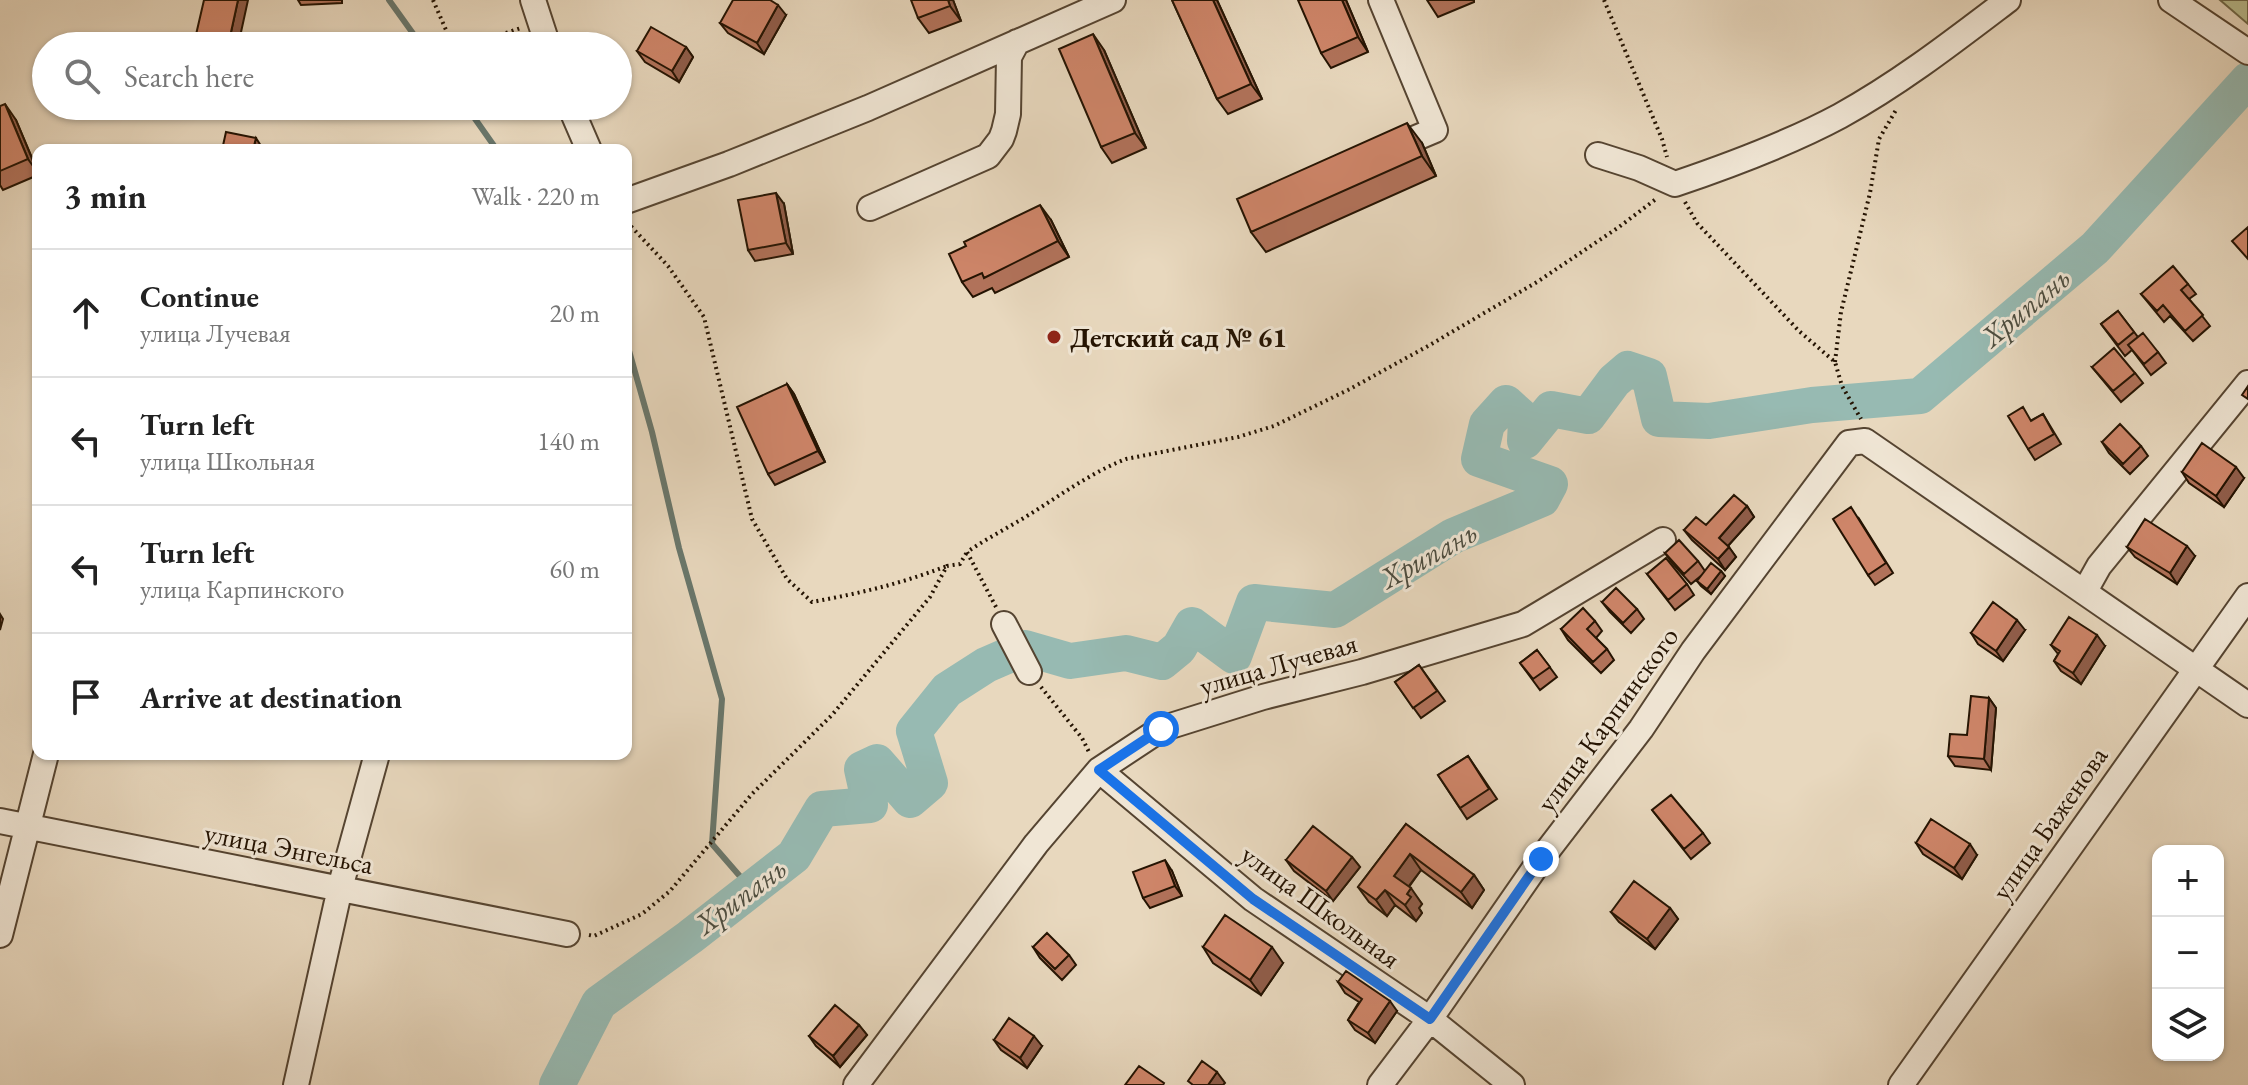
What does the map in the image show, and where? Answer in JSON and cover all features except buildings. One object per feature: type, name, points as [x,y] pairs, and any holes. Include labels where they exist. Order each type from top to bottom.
[{"type":"street","points":[[632,199],[868,108],[1113,0]]},
{"type":"street","points":[[1367,159],[1435,130],[1381,0]]},
{"type":"street","points":[[1598,155],[1675,184],[1751,158],[1840,116],[1923,64],[2008,0]]},
{"type":"street","points":[[2171,0],[2248,52]]},
{"type":"street","points":[[537,10],[544,32]]},
{"type":"street","points":[[870,208],[988,156],[1004,131],[1008,114],[1009,57],[1021,40]]},
{"type":"street","points":[[576,120],[586,144]]},
{"type":"street","points":[[2085,591],[2099,566],[2248,383]]},
{"type":"street","points":[[1865,441],[2248,705]]},
{"type":"street","name":"улица Карпинского","points":[[1380,1085],[1430,1019],[1541,859],[1641,729],[1693,651],[1829,469],[1849,443],[1865,441]]},
{"type":"street","name":"улица Лучевая","points":[[856,1085],[1036,844],[1099,770],[1161,729],[1523,624],[1663,540]]},
{"type":"street","name":"улица Баженова","points":[[1901,1085],[2248,596]]},
{"type":"street","points":[[1004,624],[1029,672]]},
{"type":"street","points":[[0,935],[44,760]]},
{"type":"street","points":[[296,1085],[340,888],[375,760]]},
{"type":"street","name":"улица Школьная","points":[[1099,770],[1253,899],[1430,1019],[1512,1085]]},
{"type":"street","name":"улица Энгельса","points":[[0,821],[567,934]]},
{"type":"path","points":[[433,0],[447,32]]},
{"type":"path","points":[[1604,0],[1662,139],[1675,184],[1697,223],[1799,331],[1835,362]]},
{"type":"path","points":[[494,32],[537,10]]},
{"type":"path","points":[[1865,441],[1862,422],[1842,386],[1835,362],[1841,312],[1870,193],[1879,139],[1901,101]]},
{"type":"path","points":[[632,227],[668,266],[704,317],[752,519],[787,579],[812,602],[893,585],[960,564],[967,552],[1110,465],[1274,426],[1348,390],[1537,282],[1619,227],[1675,184]]},
{"type":"path","points":[[967,552],[1004,624]]},
{"type":"path","points":[[567,934],[594,936],[642,914],[670,891],[752,794],[832,715],[930,597],[947,566]]},
{"type":"path","points":[[1029,672],[1082,738],[1099,770]]},
{"type":"green space","points":[[2220,0],[2248,0],[2248,24]]},
{"type":"waterway","points":[[389,0],[412,32]]},
{"type":"waterway","name":"Хрипань","points":[[557,1085],[599,1003],[794,856],[822,809],[870,805],[862,769],[877,762],[910,800],[930,783],[914,731],[947,690],[986,665],[1025,648],[1070,661],[1126,653],[1162,662],[1179,648],[1192,625],[1234,656],[1254,602],[1335,610],[1453,536],[1542,499],[1550,484],[1479,459],[1487,424],[1506,403],[1526,421],[1525,441],[1551,409],[1588,416],[1614,381],[1628,369],[1649,376],[1659,419],[1709,421],[1812,405],[1920,396],[2095,248],[2248,80]]},
{"type":"waterway","points":[[476,120],[493,144]]},
{"type":"waterway","points":[[632,361],[679,548],[722,699],[712,844],[751,889]]},
{"type":"place","name":"Детский сад № 61","points":[[1054,337]]},
{"type":"route","points":[[1161,729],[1099,770],[1253,899],[1430,1019],[1541,859]]}]
